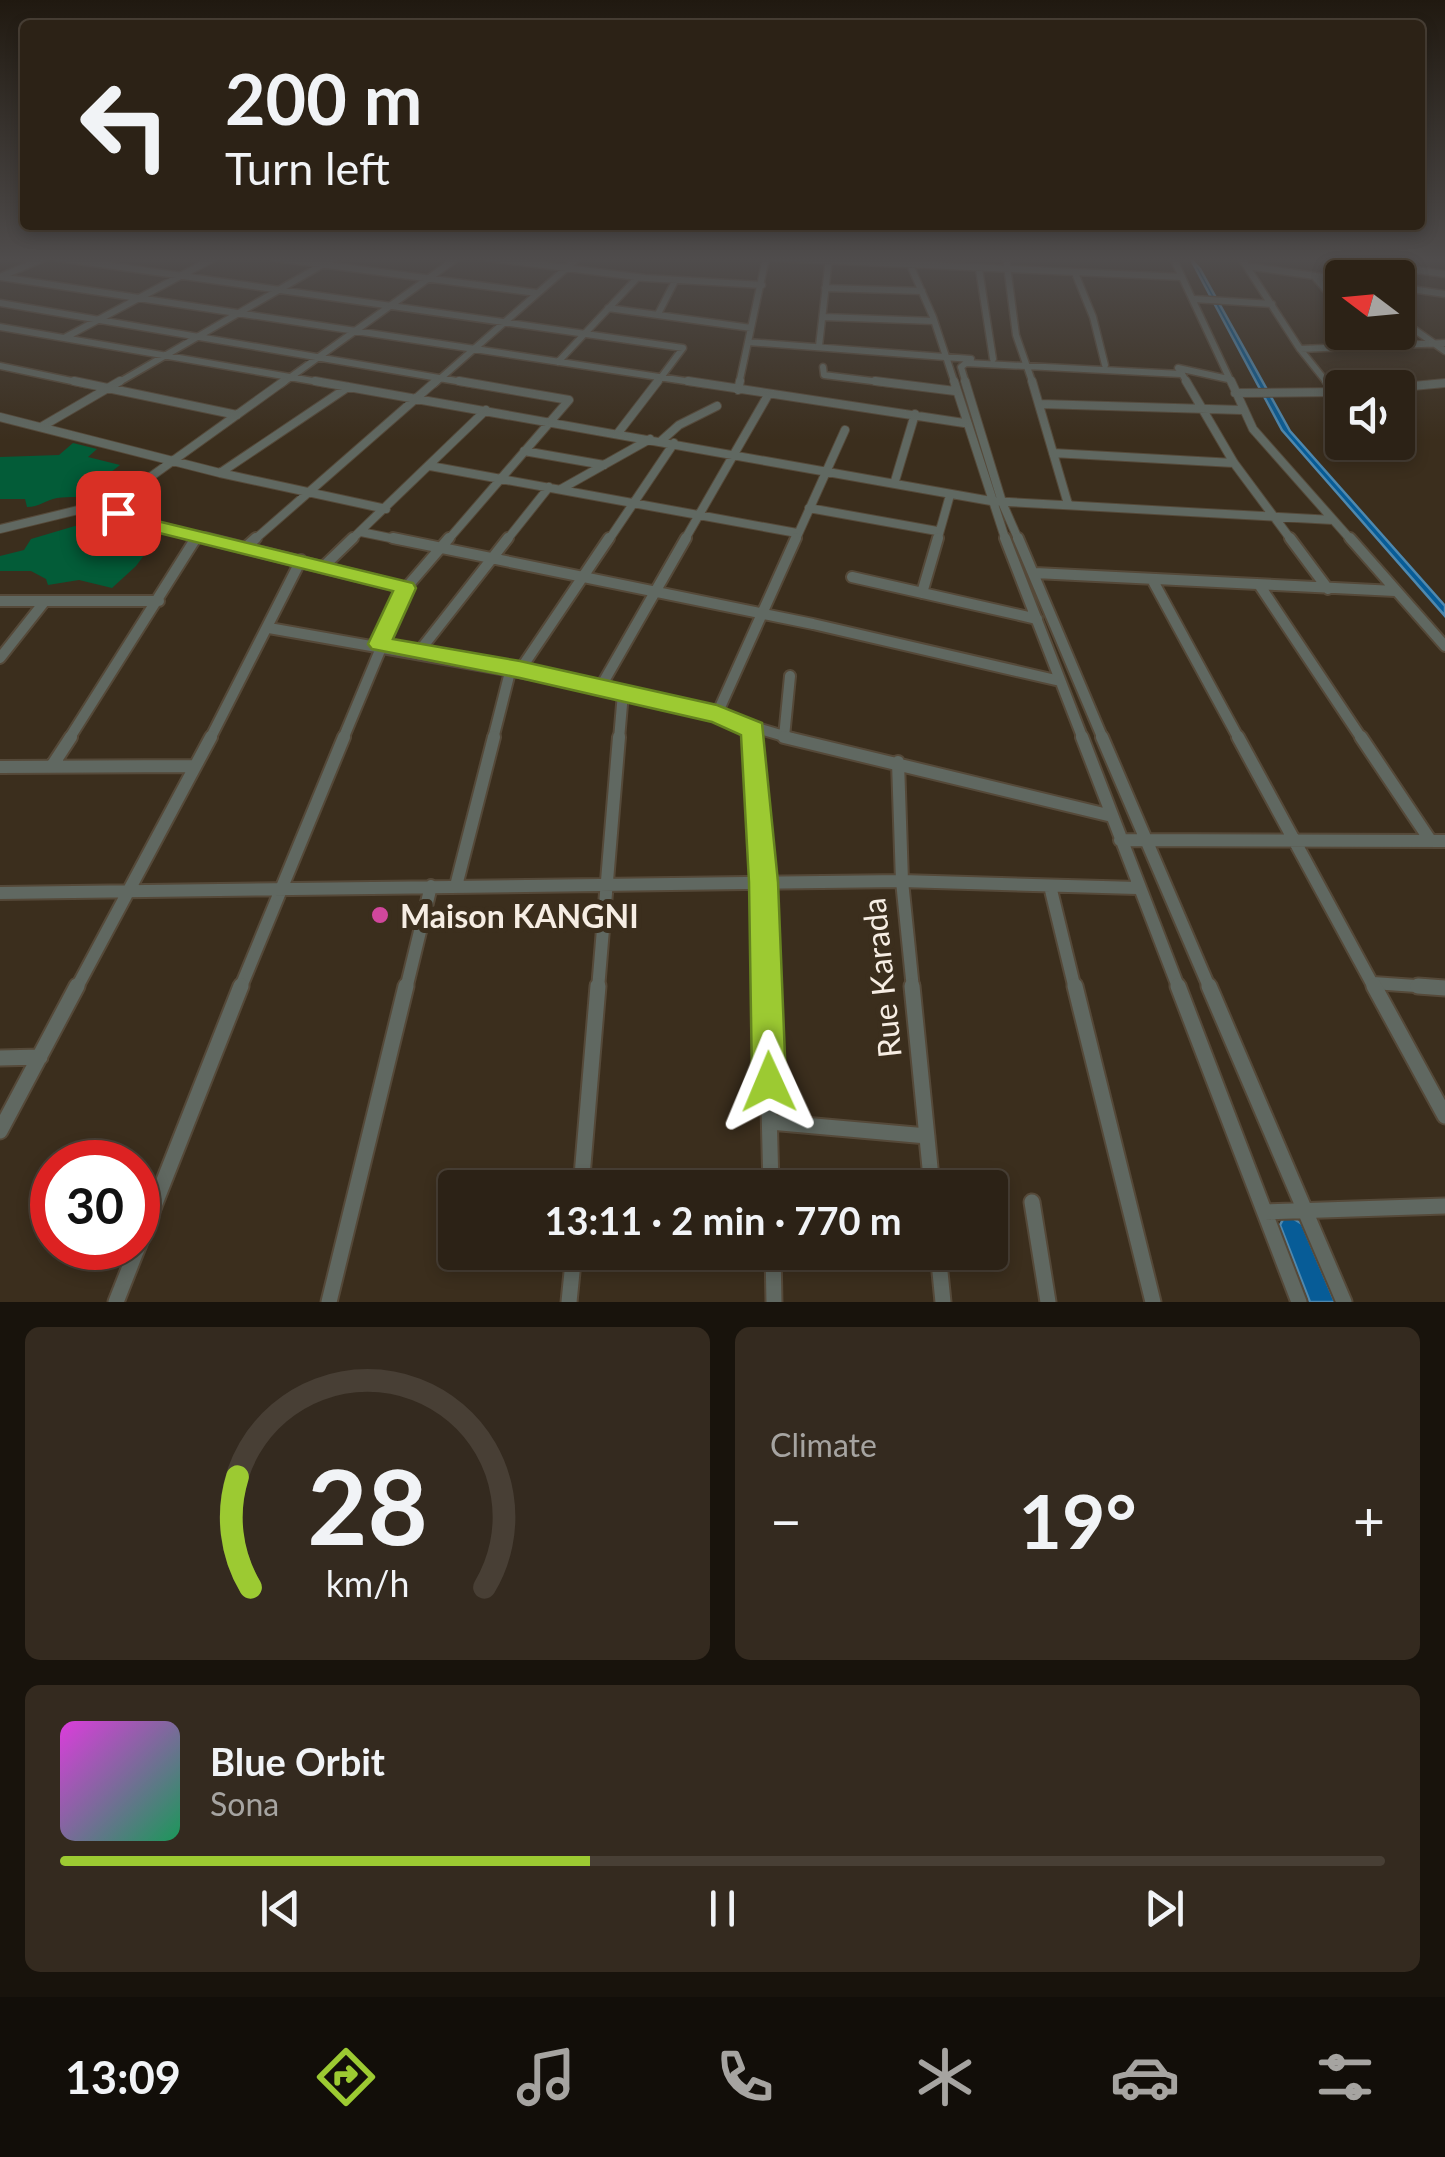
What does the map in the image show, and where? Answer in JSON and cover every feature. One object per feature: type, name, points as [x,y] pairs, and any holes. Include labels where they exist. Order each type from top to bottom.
[{"type":"street","points":[[65,337],[100,319],[568,398],[406,588],[280,888],[116,1302]]},
{"type":"street","points":[[40,427],[234,319]]},
{"type":"street","points":[[279,319],[964,423]]},
{"type":"street","points":[[0,529],[103,504],[134,488],[370,319]]},
{"type":"street","points":[[480,319],[683,348],[618,433]]},
{"type":"street","points":[[246,547],[507,319]]},
{"type":"street","points":[[558,362],[598,319]]},
{"type":"street","points":[[690,319],[751,328]]},
{"type":"street","points":[[738,390],[753,319]]},
{"type":"street","points":[[819,346],[822,319]]},
{"type":"street","points":[[884,319],[934,321],[964,423],[997,502],[1137,888],[1285,1211],[1344,1302]]},
{"type":"street","points":[[987,319],[993,360]]},
{"type":"street","points":[[1014,319],[1068,504]]},
{"type":"street","points":[[1094,319],[1105,365]]},
{"type":"street","points":[[1202,319],[1253,428],[1445,646]]},
{"type":"street","points":[[1281,319],[1300,349],[1325,377]]},
{"type":"street","points":[[3,329],[170,355],[997,502],[1333,520]]},
{"type":"street","points":[[1415,330],[1445,352]]},
{"type":"street","points":[[748,342],[1026,364],[1180,371]]},
{"type":"street","points":[[1415,345],[1445,343]]},
{"type":"street","points":[[1300,349],[1325,348]]},
{"type":"street","points":[[1228,380],[1180,371],[1105,365],[966,363],[962,367],[997,502],[1035,573],[1146,841],[1285,1211],[1299,1302]]},
{"type":"street","points":[[0,366],[237,415]]},
{"type":"street","points":[[823,367],[821,374],[826,376],[955,390]]},
{"type":"street","points":[[1180,371],[1234,463],[1328,588]]},
{"type":"street","points":[[1415,386],[1445,383]]},
{"type":"street","points":[[220,473],[349,387]]},
{"type":"street","points":[[1235,393],[1325,393]]},
{"type":"street","points":[[600,688],[768,394]]},
{"type":"street","points":[[1040,404],[1242,410]]},
{"type":"street","points":[[561,490],[717,406]]},
{"type":"street","points":[[324,566],[486,410]]},
{"type":"street","points":[[896,482],[916,414]]},
{"type":"street","points":[[0,417],[220,473],[386,509]]},
{"type":"street","points":[[717,714],[845,430]]},
{"type":"street","points":[[456,886],[516,669],[582,580],[674,443]]},
{"type":"street","points":[[524,451],[604,465]]},
{"type":"street","points":[[1053,453],[1234,463]]},
{"type":"street","points":[[430,466],[797,534]]},
{"type":"street","points":[[421,650],[549,486]]},
{"type":"street","points":[[922,592],[950,495]]},
{"type":"street","points":[[103,504],[142,523],[406,588]]},
{"type":"street","points":[[808,508],[937,531]]},
{"type":"street","points":[[361,532],[1060,681]]},
{"type":"street","points":[[52,766],[198,536]]},
{"type":"street","points":[[0,1131],[269,628],[300,560]]},
{"type":"street","points":[[1035,573],[1395,592]]},
{"type":"street","points":[[852,577],[1037,620]]},
{"type":"street","points":[[1152,580],[1445,1116]]},
{"type":"street","points":[[1260,586],[1430,840]]},
{"type":"street","points":[[0,658],[45,600]]},
{"type":"street","points":[[0,601],[158,601]]},
{"type":"street","points":[[269,628],[421,650],[516,669],[717,714],[753,730],[1112,816]]},
{"type":"street","points":[[784,737],[790,676]]},
{"type":"street","points":[[582,1170],[623,693]]},
{"type":"street","points":[[753,730],[763,882],[771,1170]]},
{"type":"street","name":"Rue Karada","points":[[898,762],[902,881],[930,1170]]},
{"type":"street","points":[[0,767],[192,766]]},
{"type":"street","points":[[1120,840],[1445,840]]},
{"type":"street","points":[[0,893],[902,881],[1137,888]]},
{"type":"street","points":[[329,1302],[432,886]]},
{"type":"street","points":[[1050,886],[1153,1302]]},
{"type":"street","points":[[1373,984],[1445,988]]},
{"type":"street","points":[[0,1058],[40,1058]]},
{"type":"street","points":[[770,1122],[927,1136]]},
{"type":"street","points":[[1032,1202],[1048,1302]]},
{"type":"street","points":[[1285,1211],[1445,1206]]},
{"type":"street","points":[[569,1302],[572,1270]]},
{"type":"street","points":[[773,1270],[774,1302]]},
{"type":"street","points":[[940,1270],[943,1302]]},
{"type":"green space","points":[[73,443],[97,449],[88,457],[120,465],[111,472],[128,487],[93,497],[57,498],[31,507],[27,507],[25,499],[0,499],[0,457],[59,455]]},
{"type":"green space","points":[[85,523],[130,526],[154,542],[112,588],[79,580],[48,585],[46,579],[31,571],[0,571],[0,556],[24,550],[31,539]]},
{"type":"water","points":[[1222,319],[1228,319],[1290,431],[1445,606],[1445,616],[1282,430]]},
{"type":"water","points":[[1286,1214],[1302,1224],[1335,1302],[1310,1302],[1280,1225]]},
{"type":"place","name":"Maison KANGNI","points":[[380,915]]},
{"type":"route","points":[[118,513],[142,523],[406,588],[380,644],[520,670],[717,714],[753,730],[763,882],[769,1082]]}]
